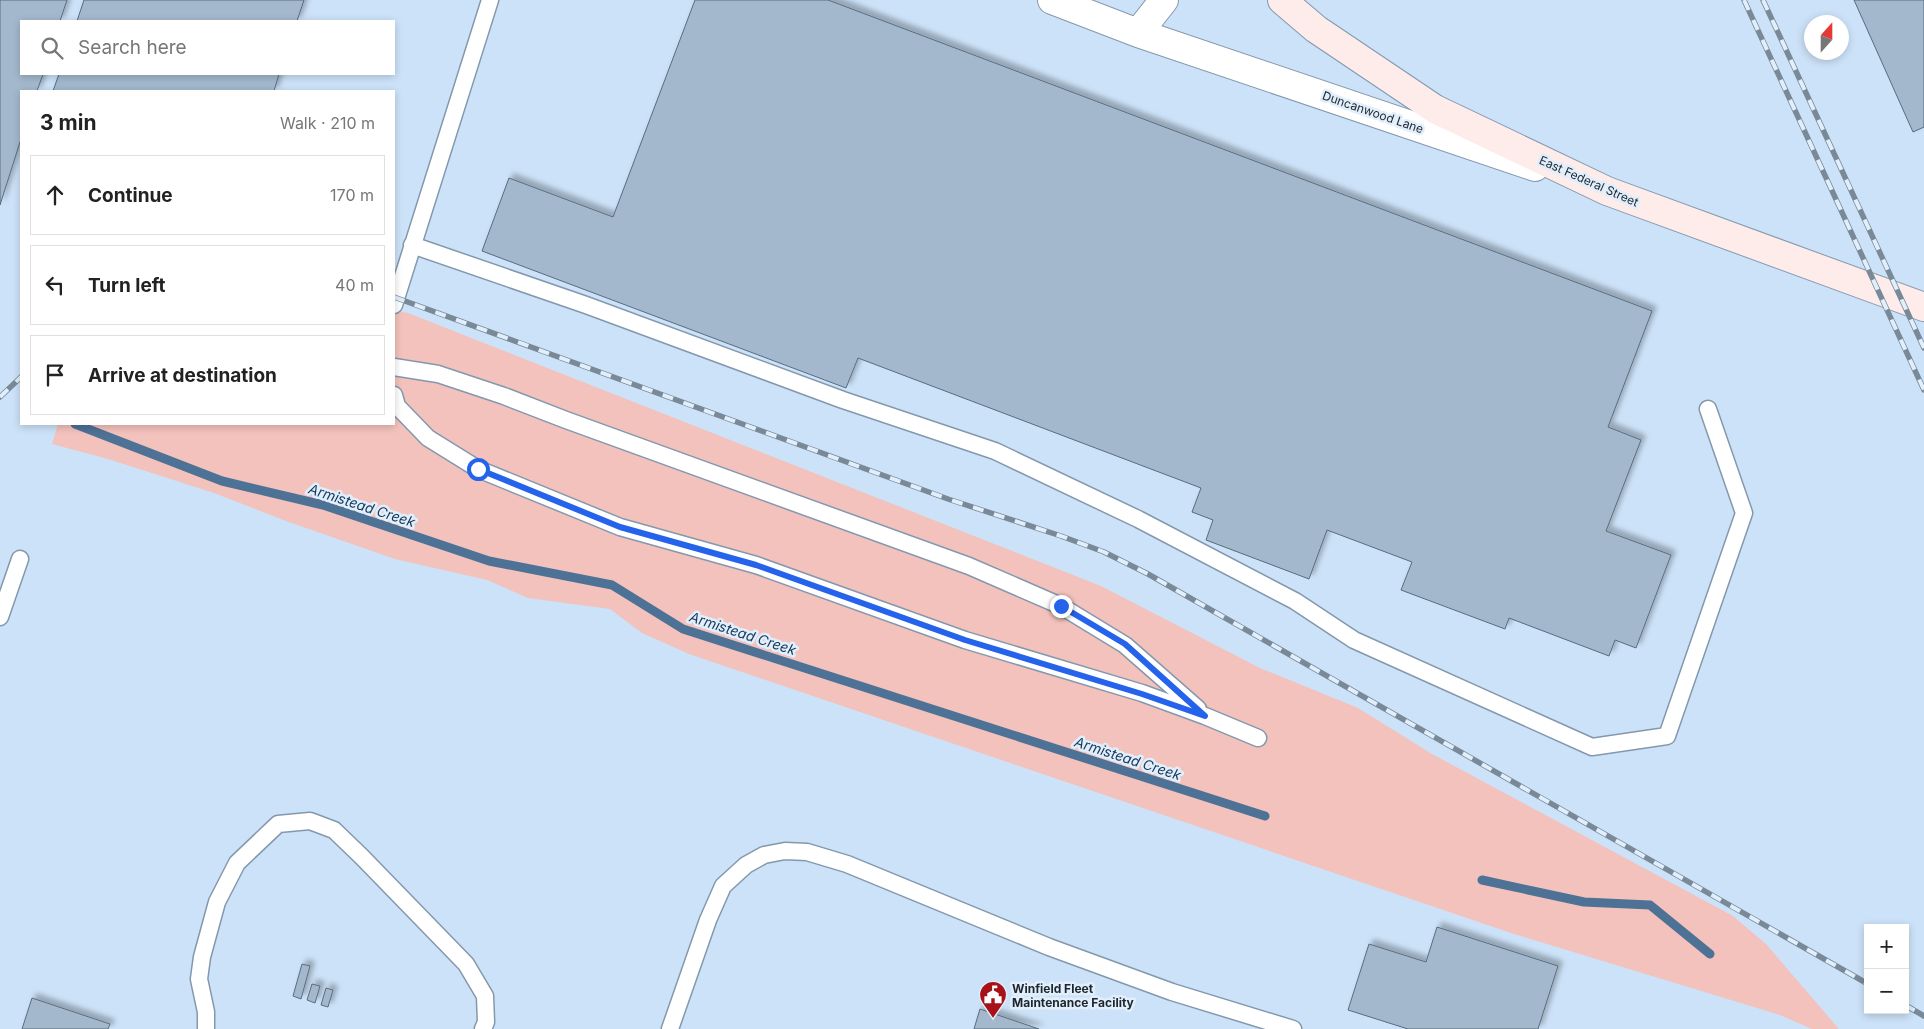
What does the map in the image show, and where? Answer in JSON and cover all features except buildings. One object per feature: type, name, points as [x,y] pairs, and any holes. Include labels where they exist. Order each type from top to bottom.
[{"type":"street","name":"Duncanwood Lane","points":[[1052,0],[1138,32],[1607,192]]},
{"type":"street","points":[[1138,32],[1164,0]]},
{"type":"street","name":"East Federal Street","points":[[1282,0],[1316,29],[1435,109],[1607,192],[1924,307]]},
{"type":"lane","points":[[395,302],[490,0]]},
{"type":"lane","points":[[412,245],[586,305],[843,400],[995,451],[1154,527],[1295,601],[1354,640],[1592,747],[1666,736],[1738,532],[1744,513],[1708,408]]},
{"type":"lane","points":[[395,367],[438,374],[504,396],[584,427],[968,566],[1036,595],[1061,606],[1125,644],[1205,716]]},
{"type":"lane","points":[[395,399],[397,406],[428,438],[478,469],[620,527],[756,565],[965,640],[1142,694],[1205,716],[1258,738]]},
{"type":"lane","points":[[0,617],[20,559]]},
{"type":"lane","points":[[206,1029],[206,1012],[199,979],[202,957],[217,902],[237,863],[278,824],[310,821],[334,830],[466,964],[485,996],[486,1022],[483,1029]]},
{"type":"lane","points":[[670,1029],[708,920],[724,886],[746,865],[764,855],[785,851],[807,852],[847,864],[1050,947],[1172,992],[1293,1029]]},
{"type":"shaded area","points":[[395,310],[408,313],[1101,586],[1260,668],[1358,708],[1432,754],[1733,916],[1766,944],[1839,1029],[1812,1029],[1780,1015],[1514,934],[689,654],[642,633],[610,609],[528,598],[487,580],[395,559],[286,521],[214,493],[108,459],[52,444],[58,425],[395,425]]},
{"type":"waterway","name":"Armistead Creek","points":[[78,425],[222,481],[323,505],[489,561],[612,585],[683,629],[1265,816]]},
{"type":"waterway","name":"Armistead Creek","points":[[1482,880],[1584,902],[1650,905],[1710,954]]},
{"type":"railway","points":[[1744,0],[1924,390]]},
{"type":"railway","points":[[1763,0],[1924,348]]},
{"type":"railway","points":[[395,297],[948,499],[1104,552],[1148,574],[1864,982]]},
{"type":"railway","points":[[0,397],[20,378]]},
{"type":"railway","points":[[1909,1007],[1924,1016]]},
{"type":"place","name":"Winfield Fleet Maintenance Facility","points":[[993,1019]]},
{"type":"route","points":[[478,469],[620,527],[756,565],[965,640],[1142,694],[1205,716],[1125,644],[1061,606]]}]
